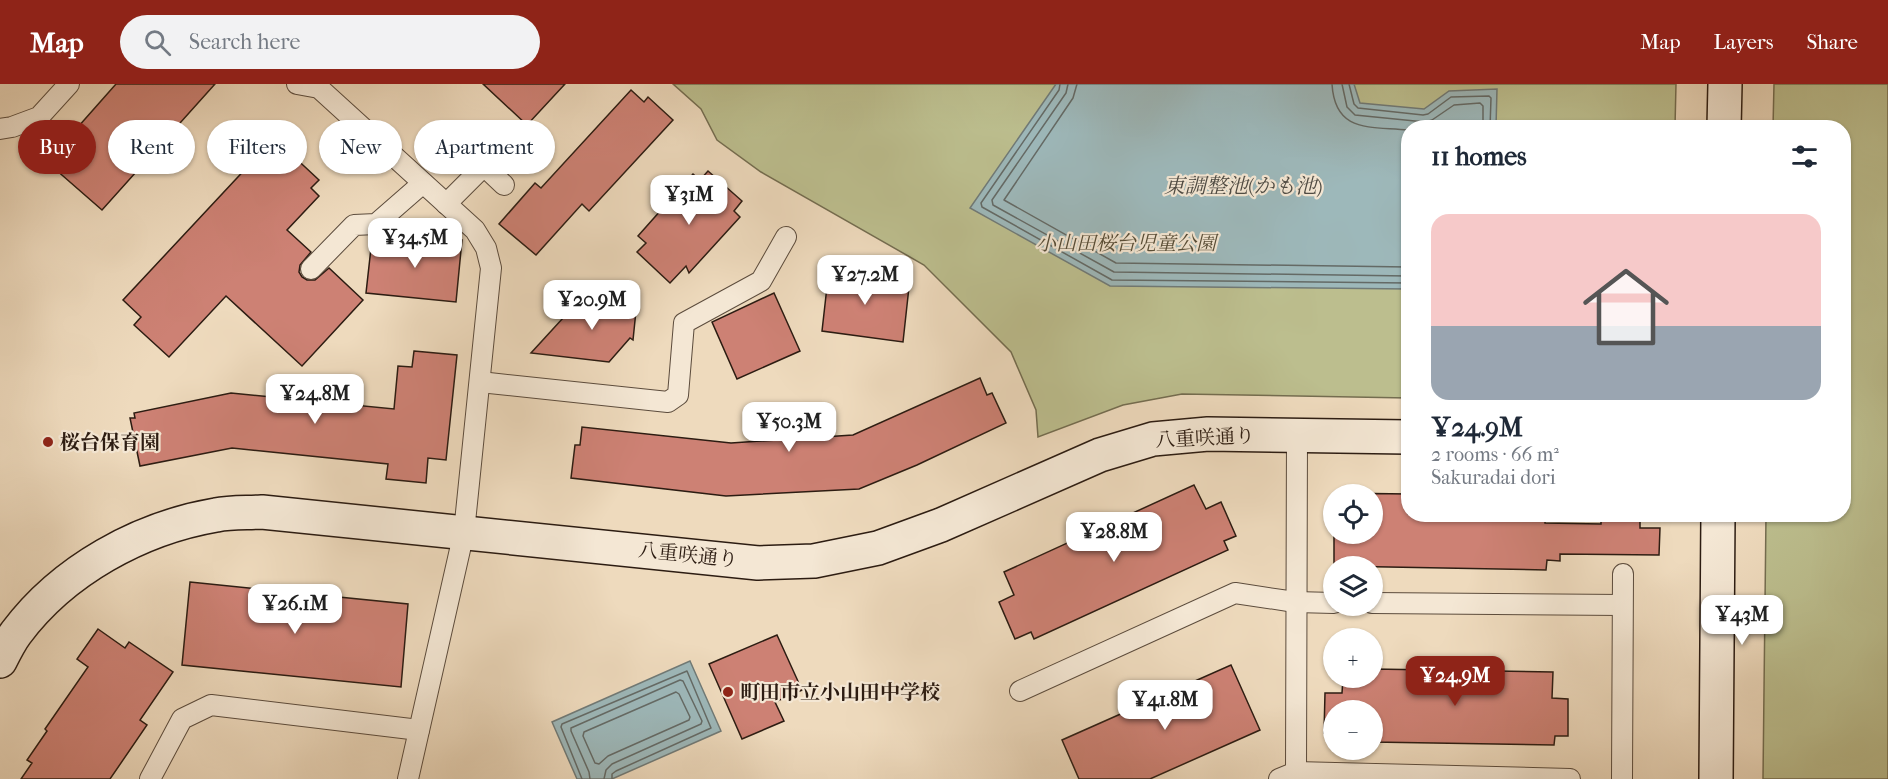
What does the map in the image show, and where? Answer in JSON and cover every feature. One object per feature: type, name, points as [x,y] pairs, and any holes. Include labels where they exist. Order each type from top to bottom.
[{"type":"street","points":[[1724,120],[1725,84]]},
{"type":"street","name":"八重咲通り","points":[[0,661],[16,633],[59,588],[88,566],[148,534],[177,523],[218,514],[262,512],[758,563],[814,561],[878,548],[941,525],[1100,455],[1153,439],[1208,434],[1401,437]]},
{"type":"street","points":[[1716,779],[1718,522]]},
{"type":"lane","points":[[0,129],[39,117],[69,84]]},
{"type":"lane","points":[[297,84],[319,88],[475,230],[486,248],[491,268],[464,532],[408,779]]},
{"type":"lane","points":[[446,204],[476,174]]},
{"type":"lane","points":[[492,174],[504,186]]},
{"type":"lane","points":[[311,269],[354,225],[376,224],[423,183]]},
{"type":"lane","points":[[480,382],[668,402],[678,395],[684,323],[761,281],[786,237]]},
{"type":"lane","points":[[1297,435],[1295,602],[1287,775],[1570,779]]},
{"type":"lane","points":[[1622,779],[1623,574]]},
{"type":"lane","points":[[1020,691],[1235,593],[1295,602],[1323,603]]},
{"type":"lane","points":[[1383,603],[1622,606]]},
{"type":"lane","points":[[150,779],[182,719],[212,705],[419,730]]},
{"type":"green space","name":"小山田桜台児童公園","points":[[673,84],[1676,84],[1675,120],[1401,120],[1401,398],[1182,394],[1123,405],[1038,437],[1036,410],[1011,352],[924,265],[761,172],[717,140],[701,109]]},
{"type":"green space","points":[[1774,84],[1888,84],[1888,779],[1763,779],[1766,522],[1851,522],[1851,120],[1773,120]]},
{"type":"water","name":"東調整池(かも池)","points":[[1056,84],[1354,84],[1360,103],[1424,109],[1449,91],[1497,89],[1496,120],[1401,120],[1401,289],[1110,286],[970,208]]},
{"type":"water","points":[[690,661],[721,731],[612,779],[577,779],[552,722]]},
{"type":"building","points":[[116,84],[215,84],[183,120],[108,120],[108,174],[134,174],[102,210],[61,174],[96,174],[96,120],[84,120]]},
{"type":"building","points":[[483,84],[565,84],[532,120],[522,120]]},
{"type":"building","points":[[631,90],[644,102],[648,97],[673,120],[589,211],[582,204],[536,255],[499,224],[535,183],[541,188]]},
{"type":"building","points":[[307,169],[319,180],[311,188],[319,196],[287,230],[311,252],[300,265],[299,272],[307,280],[315,280],[329,268],[363,300],[302,366],[226,296],[169,357],[134,325],[141,317],[123,300],[241,174],[307,174]]},
{"type":"building","points":[[708,171],[742,201],[734,211],[740,217],[689,273],[686,266],[670,283],[637,252],[646,243],[638,236],[693,174],[700,180]]},
{"type":"building","points":[[431,237],[462,240],[456,302],[366,293],[372,239],[430,245]]},
{"type":"building","points":[[829,269],[883,276],[883,284],[909,287],[903,342],[822,331]]},
{"type":"building","points":[[774,293],[800,351],[737,379],[712,322]]},
{"type":"building","points":[[581,295],[637,301],[633,340],[630,338],[609,362],[531,353],[574,306],[597,309]]},
{"type":"building","points":[[414,351],[457,355],[446,460],[428,458],[426,483],[386,479],[388,464],[232,448],[140,466],[130,418],[135,418],[134,413],[231,393],[394,409],[398,366],[412,367]]},
{"type":"building","points":[[980,378],[987,395],[992,393],[1006,423],[917,465],[859,489],[726,496],[571,478],[575,445],[580,445],[582,427],[731,443],[853,435]]},
{"type":"building","points":[[1194,485],[1206,509],[1221,502],[1236,536],[1224,541],[1228,550],[1034,639],[1031,632],[1015,639],[999,602],[1014,595],[1004,572]]},
{"type":"building","points":[[1383,494],[1401,494],[1401,522],[1601,524],[1601,522],[1640,522],[1640,528],[1660,528],[1659,555],[1560,554],[1560,561],[1547,560],[1546,570],[1383,567],[1383,556],[1334,556],[1334,544],[1383,544]]},
{"type":"building","points":[[190,582],[408,604],[401,687],[182,665]]},
{"type":"building","points":[[98,629],[125,648],[129,642],[173,672],[140,720],[147,725],[110,779],[21,779],[32,763],[27,760],[47,731],[45,729],[88,667],[77,659]]},
{"type":"building","points":[[777,635],[802,690],[775,702],[784,721],[742,739],[709,664]]},
{"type":"building","points":[[1231,665],[1260,730],[1150,779],[1079,779],[1062,740]]},
{"type":"building","points":[[1383,669],[1553,672],[1552,698],[1568,699],[1568,736],[1555,736],[1554,745],[1383,742],[1383,700],[1325,700],[1325,693],[1342,693],[1342,688],[1383,688]]},
{"type":"place","name":"桜台保育園","points":[[48,442]]},
{"type":"place","name":"町田市立小山田中学校","points":[[728,692]]}]
